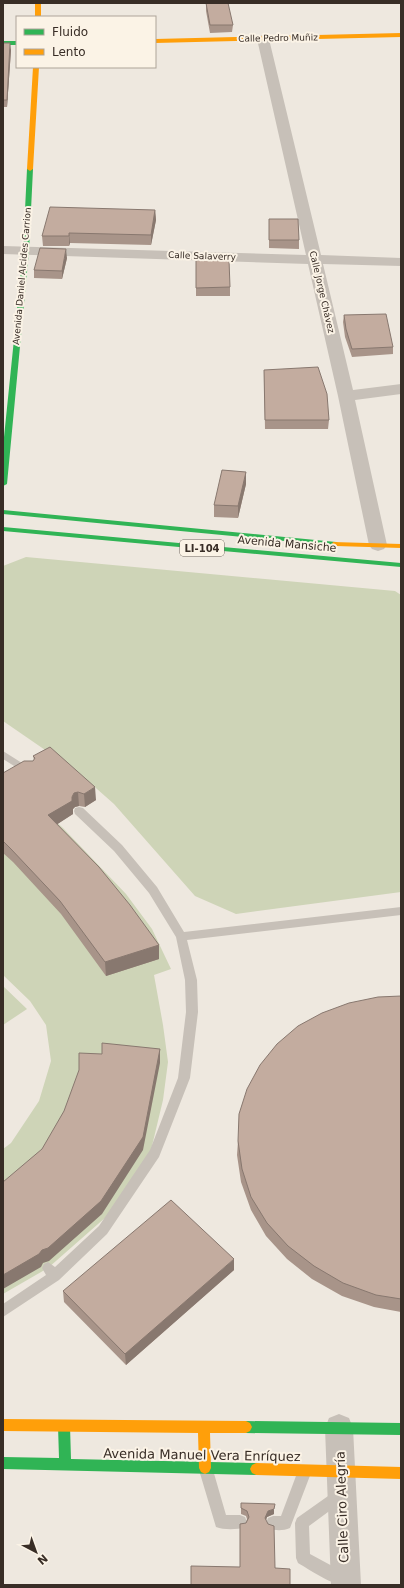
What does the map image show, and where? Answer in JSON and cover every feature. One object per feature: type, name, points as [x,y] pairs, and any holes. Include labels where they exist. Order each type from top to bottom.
[{"type":"main road","points":[[38,3],[38,16]]},
{"type":"main road","name":"Calle Pedro Muñiz","points":[[156,41],[401,35]]},
{"type":"main road","points":[[3,43],[16,43]]},
{"type":"main road","name":"Avenida Daniel Alcides Carrion","points":[[3,484],[26,251],[36,68]]},
{"type":"main road","name":"Avenida Mansiche","points":[[3,512],[349,546],[401,546]]},
{"type":"main road","name":"Avenida Mansiche","points":[[3,529],[279,556],[401,565]]},
{"type":"main road","points":[[3,1425],[401,1429]]},
{"type":"main road","points":[[64,1426],[65,1464]]},
{"type":"main road","points":[[204,1427],[205,1468]]},
{"type":"main road","name":"Avenida Manuel Vera Enríquez","points":[[3,1463],[305,1470],[342,1482],[401,1473]]},
{"type":"street","name":"Calle Jorge Chávez","points":[[263,39],[315,259],[378,545]]},
{"type":"street","name":"Calle Salaverry","points":[[3,250],[401,262]]},
{"type":"street","points":[[346,396],[401,389]]},
{"type":"street","name":"Calle Ciro Alegría","points":[[339,1428],[346,1583]]},
{"type":"lane","points":[[3,754],[30,772]]},
{"type":"lane","points":[[3,1311],[103,1230],[155,1153],[184,1078],[192,1012],[191,980],[181,937],[153,890],[118,848],[79,811]]},
{"type":"lane","points":[[181,937],[401,911]]},
{"type":"lane","points":[[205,1468],[221,1522],[240,1522]]},
{"type":"lane","points":[[302,1523],[279,1522],[305,1470]]},
{"type":"lane","points":[[342,1482],[302,1523],[303,1558],[346,1583]]},
{"type":"green space","points":[[26,557],[395,591],[401,595],[401,892],[236,914],[195,896],[114,804],[80,774],[3,721],[3,566]]},
{"type":"green space","points":[[3,774],[63,828],[126,894],[152,929],[171,969],[154,975],[168,1062],[163,1100],[151,1150],[106,1217],[48,1268],[3,1294],[3,1149],[11,1143],[39,1101],[51,1061],[46,1025],[30,1001],[3,975]]},
{"type":"green space","points":[[3,986],[27,1009],[3,1025]]},
{"type":"building","points":[[206,3],[228,3],[233,25],[210,25]]},
{"type":"building","points":[[3,43],[10,43],[7,100],[3,100]]},
{"type":"building","points":[[50,207],[155,210],[151,235],[69,233],[69,236],[42,236]]},
{"type":"building","points":[[269,219],[298,219],[299,240],[269,240]]},
{"type":"building","points":[[40,248],[66,249],[62,271],[34,270]]},
{"type":"building","points":[[196,260],[229,260],[230,287],[196,288]]},
{"type":"building","points":[[386,314],[393,347],[352,349],[346,329],[344,315]]},
{"type":"building","points":[[318,367],[327,394],[329,420],[265,420],[264,370]]},
{"type":"building","points":[[222,470],[246,472],[238,506],[214,505]]},
{"type":"building","points":[[50,747],[95,787],[84,794],[78,792],[74,793],[72,801],[48,815],[99,867],[130,905],[159,945],[105,962],[60,901],[3,841],[3,773],[24,761],[33,761],[35,758],[33,756]]},
{"type":"building","points":[[401,996],[401,1299],[376,1295],[343,1283],[314,1266],[288,1246],[267,1223],[251,1197],[242,1169],[238,1141],[239,1114],[247,1089],[260,1065],[277,1044],[298,1026],[322,1013],[349,1003],[378,997]]},
{"type":"building","points":[[102,1043],[160,1049],[143,1137],[101,1201],[48,1248],[42,1250],[39,1254],[3,1275],[3,1182],[42,1149],[64,1111],[79,1070],[79,1053],[102,1054]]},
{"type":"building","points":[[171,1200],[234,1259],[125,1354],[63,1291]]},
{"type":"building","points":[[241,1503],[275,1504],[274,1509],[268,1511],[265,1518],[268,1524],[274,1526],[275,1568],[290,1569],[290,1585],[191,1585],[191,1566],[240,1567],[240,1524],[246,1523],[249,1517],[247,1511],[241,1508]]},
{"type":"traffic: fast","points":[[3,43],[16,43]]},
{"type":"traffic: fast","points":[[3,484],[26,251],[30,169]]},
{"type":"traffic: fast","points":[[3,512],[336,544]]},
{"type":"traffic: fast","points":[[3,529],[401,565]]},
{"type":"traffic: fast","points":[[64,1426],[65,1464]]},
{"type":"traffic: fast","points":[[246,1427],[401,1429]]},
{"type":"traffic: fast","points":[[3,1463],[256,1469]]},
{"type":"traffic: slow","points":[[38,3],[38,16]]},
{"type":"traffic: slow","points":[[156,41],[401,35]]},
{"type":"traffic: slow","points":[[30,169],[36,68]]},
{"type":"traffic: slow","points":[[336,544],[401,546]]},
{"type":"traffic: slow","points":[[3,1425],[246,1427]]},
{"type":"traffic: slow","points":[[204,1427],[205,1468]]},
{"type":"traffic: slow","points":[[256,1469],[401,1473]]}]
